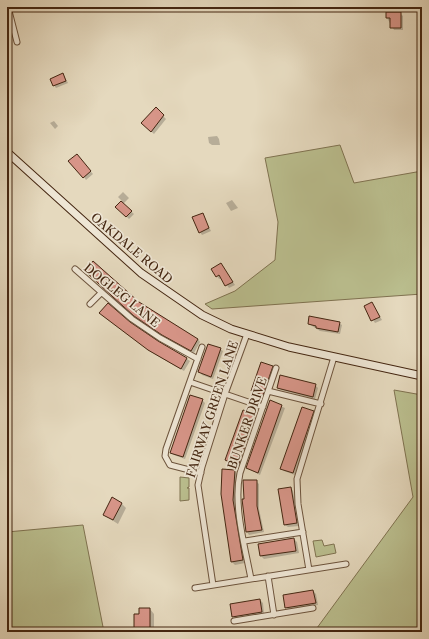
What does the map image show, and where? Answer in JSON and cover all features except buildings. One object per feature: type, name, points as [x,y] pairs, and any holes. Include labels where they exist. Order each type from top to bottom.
[{"type":"main road","name":"OAKDALE ROAD","points":[[7,152],[146,277],[202,315],[247,334],[334,358],[422,376]]},
{"type":"street","points":[[8,7],[17,42]]},
{"type":"street","name":"DOGLEG LANE","points":[[75,269],[132,319],[160,338],[198,359]]},
{"type":"street","points":[[90,304],[101,293]]},
{"type":"street","name":"FAIRWAY GREEN LANE","points":[[213,585],[198,486],[200,473],[225,394],[247,334]]},
{"type":"street","points":[[200,473],[170,465],[165,456],[166,449],[202,347]]},
{"type":"street","points":[[309,570],[297,499],[297,479],[334,358]]},
{"type":"street","name":"BUNKER DRIVE","points":[[251,579],[244,541],[237,485],[276,368]]},
{"type":"street","points":[[190,382],[263,407]]},
{"type":"street","points":[[268,391],[321,404]]},
{"type":"street","points":[[244,541],[303,532]]},
{"type":"street","points":[[196,588],[346,564]]},
{"type":"street","points":[[268,576],[274,615]]},
{"type":"street","points":[[234,621],[313,608]]},
{"type":"green space","points":[[340,145],[354,183],[422,171],[422,294],[212,309],[205,304],[235,291],[275,260],[278,222],[265,158]]},
{"type":"green space","points":[[394,390],[422,395],[422,632],[314,632],[413,497]]},
{"type":"green space","points":[[180,477],[189,478],[189,487],[187,488],[189,488],[189,500],[180,501]]},
{"type":"green space","points":[[83,525],[104,632],[7,632],[7,532]]},
{"type":"green space","points":[[322,540],[324,546],[334,544],[336,553],[316,557],[313,541]]}]
